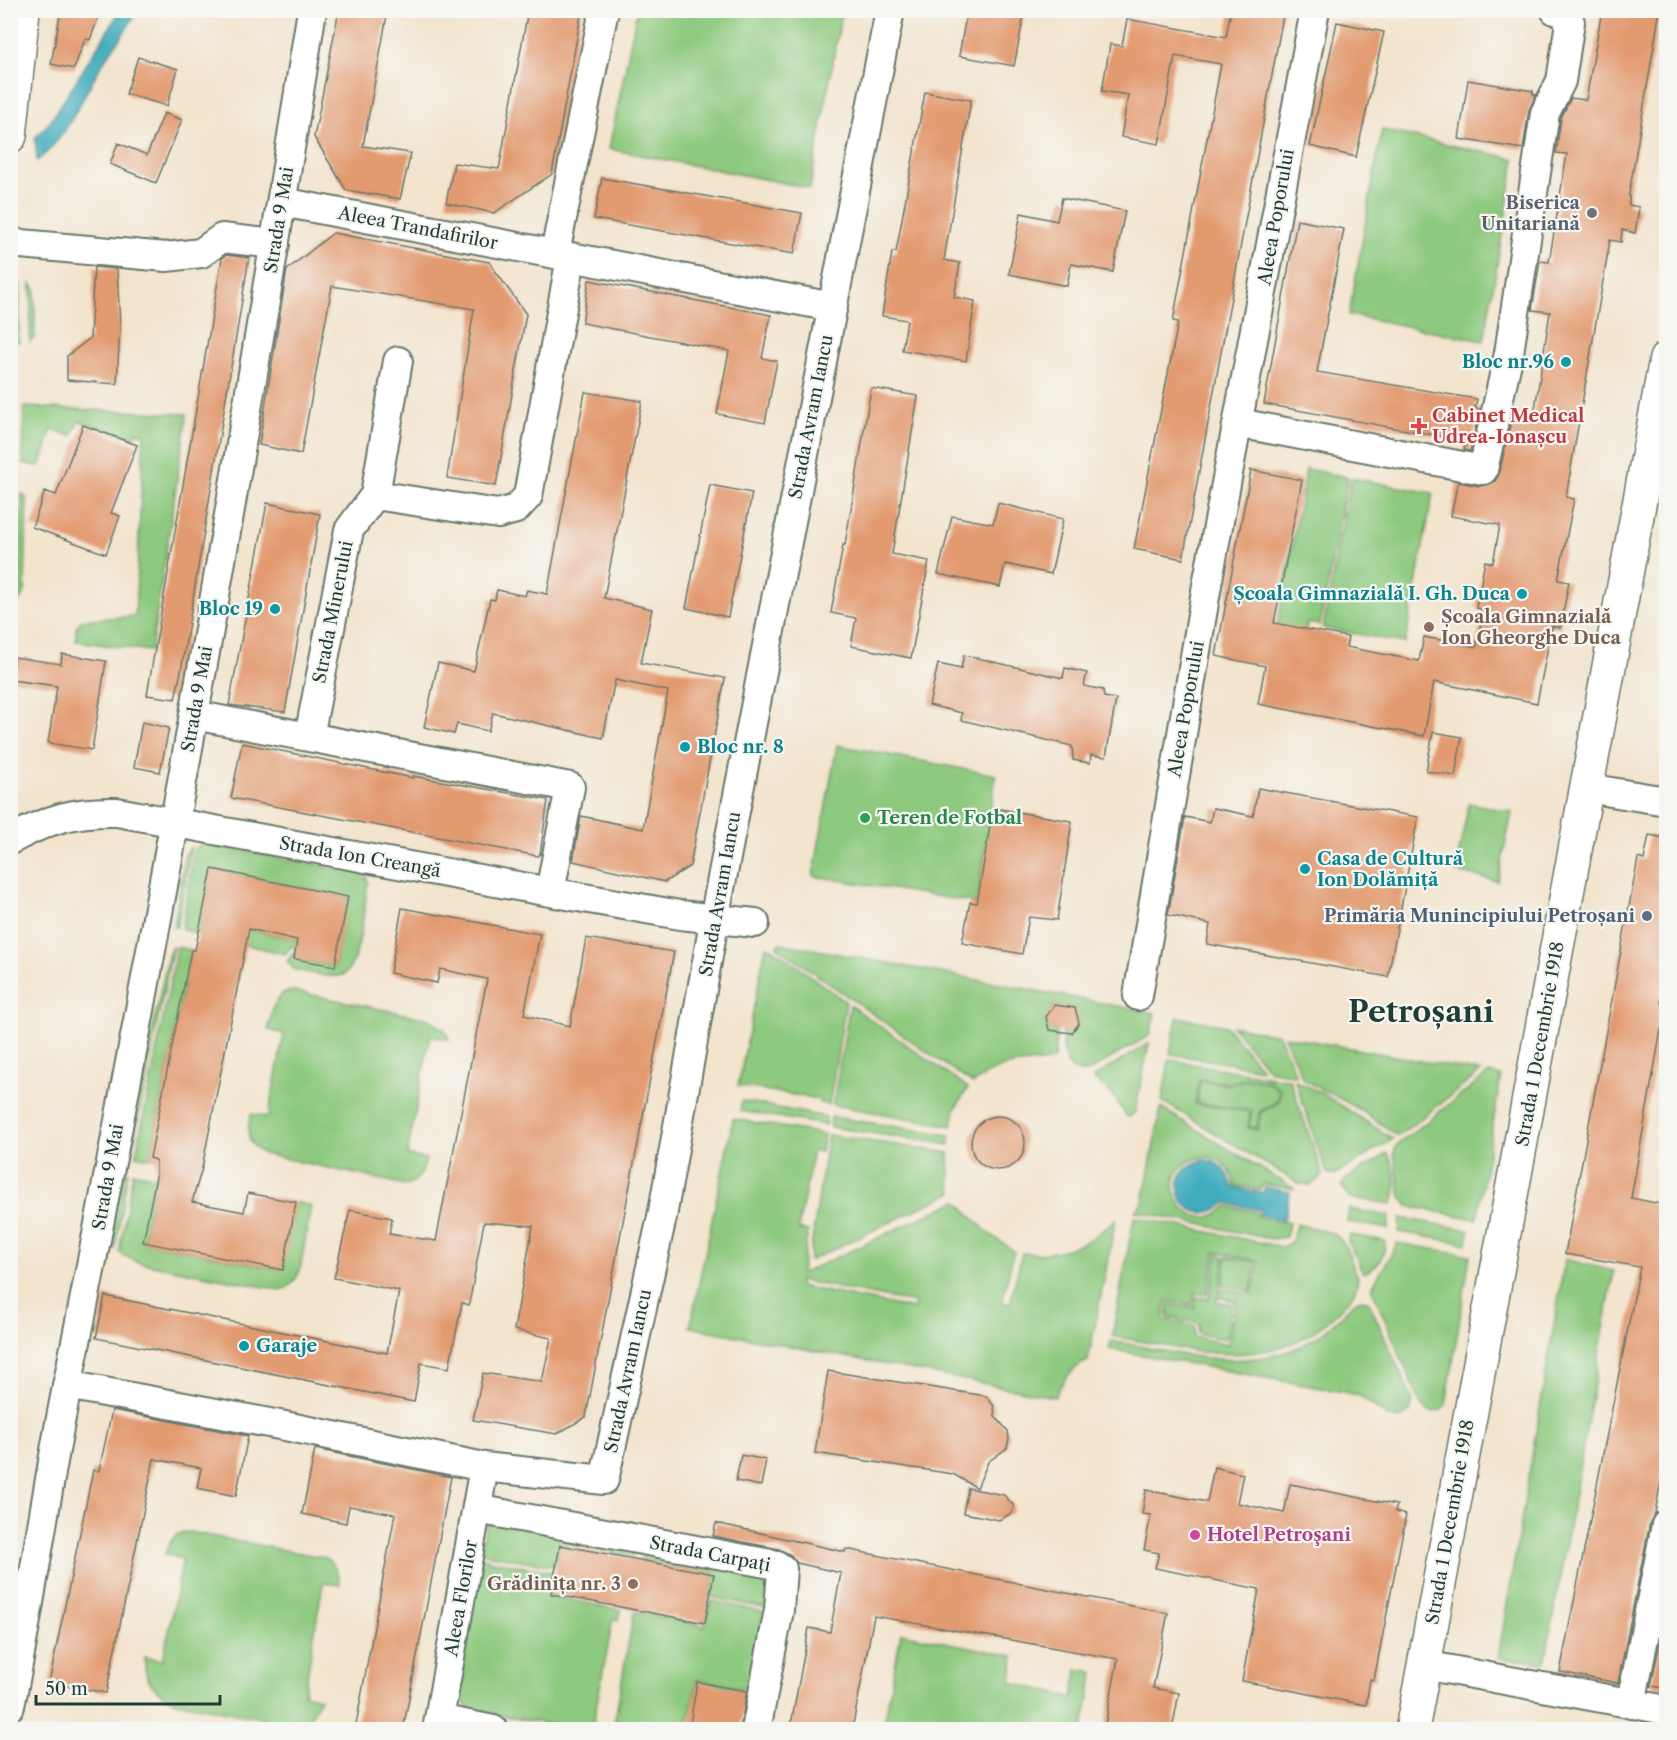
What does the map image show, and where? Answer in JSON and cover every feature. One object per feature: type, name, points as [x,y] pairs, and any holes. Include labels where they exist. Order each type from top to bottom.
[{"type":"main road","points":[[10,136],[23,10]]},
{"type":"main road","name":"Strada 1 Decembrie 1918","points":[[1412,1730],[1666,359]]},
{"type":"street","name":"Strada 9 Mai","points":[[10,1706],[67,1385],[90,1277],[175,823],[275,244],[312,10]]},
{"type":"street","points":[[398,361],[375,495],[498,514],[516,509],[528,496],[563,255],[604,10]]},
{"type":"street","name":"Strada Avram Iancu","points":[[484,1467],[604,1480],[662,1217],[714,920],[890,10]]},
{"type":"street","name":"Aleea Poporului","points":[[1138,996],[1207,585],[1315,10]]},
{"type":"street","points":[[1238,423],[1483,470],[1509,353],[1545,113],[1561,81],[1570,22],[1563,12],[1555,10]]},
{"type":"street","name":"Aleea Trandafirilor","points":[[282,202],[563,255]]},
{"type":"street","points":[[10,243],[166,257],[201,253],[222,238],[275,244]]},
{"type":"street","points":[[563,255],[833,307]]},
{"type":"street","name":"Strada Minerului","points":[[309,737],[349,530],[375,495]]},
{"type":"street","points":[[194,715],[570,787],[550,892]]},
{"type":"street","points":[[1587,788],[1666,801]]},
{"type":"street","name":"Strada Ion Creangă","points":[[10,840],[58,817],[88,811],[117,812],[550,892],[714,920],[755,923]]},
{"type":"street","points":[[67,1385],[285,1426],[484,1467]]},
{"type":"street","name":"Aleea Florilor","points":[[438,1724],[484,1467]]},
{"type":"street","name":"Strada Carpați","points":[[477,1509],[776,1565],[783,1569],[779,1610],[756,1730]]},
{"type":"street","points":[[1631,1704],[1666,1525]]},
{"type":"street","points":[[1424,1665],[1666,1710]]},
{"type":"street","points":[[438,1724],[493,1730]]},
{"type":"green space","points":[[637,11],[842,11],[810,188],[609,149]]},
{"type":"green space","points":[[1382,130],[1515,159],[1484,341],[1349,315]]},
{"type":"green space","points":[[14,284],[20,284],[19,342],[14,342]]},
{"type":"green space","points":[[31,284],[35,289],[35,337],[30,342]]},
{"type":"green space","points":[[24,407],[187,414],[151,651],[76,641],[76,627],[82,620],[135,616],[144,434],[137,432],[134,438],[79,421],[72,436],[51,430],[41,464],[37,466],[23,463]]},
{"type":"green space","points":[[1306,469],[1348,477],[1320,625],[1307,623],[1298,671],[1270,666]]},
{"type":"green space","points":[[1351,478],[1433,493],[1405,643],[1323,628]]},
{"type":"green space","points":[[22,494],[27,498],[25,591],[19,602]]},
{"type":"green space","points":[[837,745],[996,775],[977,903],[813,876]]},
{"type":"green space","points":[[1469,803],[1512,812],[1498,881],[1455,872]]},
{"type":"green space","points":[[203,843],[366,874],[368,882],[361,933],[348,970],[337,976],[318,975],[295,970],[287,961],[295,951],[294,959],[335,966],[347,897],[212,869],[199,934],[182,929],[194,849]]},
{"type":"green space","points":[[191,847],[177,927],[174,927],[185,855]]},
{"type":"green space","points":[[247,929],[297,940],[296,947],[292,946],[285,954],[242,944]]},
{"type":"green space","points":[[780,943],[1155,1013],[1150,1035],[1086,1073],[1072,1068],[1065,1058],[1063,1032],[1072,1033],[1079,1023],[1075,1008],[1054,1005],[1046,1018],[1049,1029],[1057,1031],[1054,1060],[1003,1067],[973,1084],[777,947]]},
{"type":"green space","points":[[173,946],[131,1153],[127,1146],[169,952]]},
{"type":"green space","points":[[766,946],[772,948],[846,1002],[829,1105],[819,1103],[819,1099],[738,1086]]},
{"type":"green space","points":[[177,947],[191,950],[150,1158],[136,1155]]},
{"type":"green space","points":[[293,991],[429,1019],[445,1030],[449,1039],[430,1036],[407,1155],[426,1159],[422,1172],[414,1181],[406,1185],[264,1154],[250,1142],[248,1132],[251,1114],[268,1117],[284,1034],[268,1030],[273,1007],[283,993]]},
{"type":"green space","points":[[850,1005],[968,1088],[955,1109],[952,1126],[833,1105]]},
{"type":"green space","points":[[1177,1017],[1226,1026],[1262,1069],[1170,1054]]},
{"type":"green space","points":[[1232,1026],[1279,1035],[1296,1076],[1269,1070]]},
{"type":"green space","points":[[1284,1036],[1481,1072],[1398,1136],[1361,1110],[1303,1079]]},
{"type":"green space","points":[[1149,1043],[1135,1112],[1130,1117],[1111,1093],[1093,1078]]},
{"type":"green space","points":[[1169,1060],[1290,1080],[1323,1175],[1311,1185],[1298,1183],[1162,1101]],"holes":[[[1246,1078],[1268,1080],[1280,1089],[1279,1102],[1260,1113],[1258,1130],[1248,1128],[1250,1112],[1195,1104],[1199,1079],[1229,1083]]]},
{"type":"green space","points":[[1489,1073],[1501,1076],[1477,1219],[1408,1206],[1401,1197],[1394,1153],[1396,1146]]},
{"type":"green space","points":[[1245,1080],[1268,1082],[1279,1090],[1278,1101],[1259,1112],[1257,1128],[1249,1127],[1252,1110],[1197,1103],[1200,1081],[1230,1085]]},
{"type":"green space","points":[[1295,1081],[1320,1092],[1393,1139],[1335,1175],[1327,1173]]},
{"type":"green space","points":[[742,1101],[826,1117],[825,1125],[740,1111]]},
{"type":"green space","points":[[1161,1108],[1295,1189],[1263,1184],[1261,1190],[1234,1185],[1229,1170],[1220,1161],[1197,1158],[1186,1163],[1178,1172],[1174,1184],[1177,1198],[1183,1208],[1193,1215],[1203,1217],[1216,1214],[1227,1206],[1258,1212],[1258,1217],[1289,1223],[1286,1237],[1272,1239],[1135,1211],[1143,1202]]},
{"type":"green space","points":[[831,1117],[950,1135],[949,1145],[830,1127]]},
{"type":"green space","points":[[733,1119],[824,1134],[821,1152],[813,1151],[798,1229],[808,1231],[801,1274],[957,1201],[987,1232],[1014,1251],[1002,1302],[1010,1304],[1022,1253],[1048,1253],[1073,1247],[1095,1236],[1116,1219],[1088,1361],[1068,1376],[1055,1397],[690,1327]],"holes":[[[799,1280],[915,1303],[914,1309],[799,1286]]]},
{"type":"green space","points":[[828,1135],[949,1153],[950,1182],[953,1192],[809,1261]]},
{"type":"green space","points":[[1388,1153],[1396,1185],[1392,1204],[1349,1198],[1342,1186],[1345,1180]]},
{"type":"green space","points":[[128,1171],[115,1249],[112,1241],[122,1175]]},
{"type":"green space","points":[[133,1172],[156,1177],[143,1242],[282,1270],[296,1202],[311,1206],[300,1270],[295,1280],[280,1290],[137,1262],[119,1253]]},
{"type":"green space","points":[[1349,1209],[1390,1216],[1388,1229],[1347,1222]]},
{"type":"green space","points":[[1134,1217],[1283,1247],[1292,1241],[1296,1224],[1324,1231],[1333,1234],[1343,1243],[1358,1278],[1353,1294],[1334,1315],[1310,1334],[1284,1346],[1256,1352],[1228,1354],[1170,1347],[1112,1336]],"holes":[[[1215,1252],[1259,1261],[1252,1294],[1222,1289],[1220,1298],[1236,1301],[1228,1344],[1194,1337],[1195,1326],[1163,1319],[1167,1301],[1192,1305],[1195,1293],[1207,1295]]]},
{"type":"green space","points":[[1401,1218],[1469,1230],[1467,1244],[1399,1232]]},
{"type":"green space","points":[[1350,1235],[1385,1241],[1384,1252],[1379,1261],[1368,1271],[1363,1273],[1348,1241]]},
{"type":"green space","points":[[1397,1243],[1470,1255],[1446,1405],[1440,1411],[1431,1412],[1421,1405],[1372,1289]]},
{"type":"green space","points":[[1217,1255],[1225,1257],[1217,1302],[1232,1304],[1226,1339],[1198,1334],[1199,1323],[1167,1317],[1169,1304],[1194,1308],[1196,1297],[1209,1299]]},
{"type":"green space","points":[[1227,1257],[1256,1262],[1251,1291],[1222,1286]]},
{"type":"green space","points":[[1565,1259],[1614,1271],[1545,1663],[1498,1658]]},
{"type":"green space","points":[[1362,1299],[1369,1302],[1413,1401],[1410,1412],[1400,1419],[1386,1416],[1359,1395],[1109,1349],[1111,1341],[1215,1359],[1267,1357],[1291,1350],[1315,1338],[1356,1301]]},
{"type":"green space","points":[[487,1523],[635,1545],[633,1556],[560,1543],[554,1566],[480,1553]]},
{"type":"green space","points":[[190,1532],[326,1558],[334,1566],[340,1585],[323,1583],[304,1694],[320,1698],[308,1723],[297,1725],[176,1702],[157,1690],[148,1679],[145,1657],[163,1660],[183,1559],[165,1554],[176,1535]]},
{"type":"green space","points":[[644,1547],[765,1571],[770,1580],[765,1608],[710,1597],[714,1574],[641,1560]]},
{"type":"green space","points":[[479,1558],[552,1572],[550,1596],[621,1610],[619,1620],[613,1619],[592,1729],[573,1729],[477,1711],[468,1707],[464,1702],[460,1693]]},
{"type":"green space","points":[[711,1601],[764,1612],[749,1690],[697,1680],[687,1729],[613,1730],[634,1612],[705,1626]]},
{"type":"green space","points":[[901,1633],[1014,1656],[1011,1682],[1073,1698],[1077,1669],[1094,1672],[1083,1729],[883,1729]]},
{"type":"water","points":[[120,11],[137,11],[96,74],[67,127],[37,161],[35,138],[50,122]]},
{"type":"water","points":[[1204,1160],[1220,1165],[1229,1176],[1232,1187],[1263,1193],[1265,1187],[1290,1192],[1284,1220],[1260,1215],[1261,1210],[1226,1203],[1212,1211],[1199,1212],[1188,1207],[1181,1198],[1178,1187],[1181,1176],[1189,1166]]},
{"type":"building","points":[[61,10],[101,10],[90,40],[85,39],[74,69],[51,64]]},
{"type":"building","points":[[339,10],[388,10],[363,146],[411,153],[400,199],[346,190],[314,137]]},
{"type":"building","points":[[528,10],[582,10],[552,174],[494,213],[446,203],[454,163],[499,169]]},
{"type":"building","points":[[967,10],[1025,10],[1014,66],[959,56]]},
{"type":"building","points":[[1231,10],[1284,10],[1183,559],[1134,549],[1178,322],[1173,321],[1221,64],[1175,56],[1159,144],[1121,137],[1128,95],[1102,91],[1110,44],[1122,46],[1127,19],[1226,37]]},
{"type":"building","points":[[1602,10],[1660,10],[1629,194],[1629,205],[1639,207],[1635,233],[1622,230],[1621,242],[1610,240],[1566,497],[1574,499],[1558,580],[1569,582],[1560,628],[1552,626],[1537,703],[1434,682],[1424,736],[1258,704],[1265,666],[1216,656],[1251,470],[1302,480],[1274,623],[1348,637],[1346,647],[1419,661],[1424,637],[1476,647],[1484,610],[1476,608],[1485,561],[1493,563],[1500,525],[1451,516],[1456,490],[1458,482],[1480,486],[1495,481],[1499,474],[1513,413],[1534,415],[1550,312],[1532,310],[1540,261],[1549,262],[1567,154],[1556,153],[1561,118],[1571,98],[1586,100]]},
{"type":"building","points":[[1337,22],[1384,32],[1356,157],[1310,146]]},
{"type":"building","points":[[138,57],[178,69],[167,106],[126,94]]},
{"type":"building","points":[[1468,80],[1533,91],[1536,95],[1529,110],[1523,149],[1459,139]]},
{"type":"building","points":[[925,92],[971,100],[944,260],[960,263],[954,297],[975,301],[966,361],[902,350],[907,320],[882,316],[892,252],[896,252]]},
{"type":"building","points":[[164,113],[182,120],[156,183],[110,164],[118,143],[147,155]]},
{"type":"building","points":[[602,178],[802,213],[794,254],[594,219]]},
{"type":"building","points":[[1062,198],[1125,211],[1113,272],[1071,264],[1067,286],[1009,274],[1021,213],[1057,221]]},
{"type":"building","points":[[1297,220],[1344,229],[1317,372],[1477,399],[1475,408],[1480,409],[1470,451],[1464,450],[1466,441],[1264,404]]},
{"type":"building","points":[[333,233],[489,262],[526,314],[496,486],[447,478],[474,309],[332,286],[301,454],[259,445],[287,270]]},
{"type":"building","points":[[226,255],[249,258],[181,671],[175,699],[147,695],[222,258]]},
{"type":"building","points":[[94,267],[117,269],[120,326],[117,384],[67,380],[67,356],[90,338]]},
{"type":"building","points":[[589,280],[771,315],[762,358],[777,361],[765,423],[717,414],[729,351],[582,323]]},
{"type":"building","points":[[871,388],[918,396],[892,554],[929,561],[911,658],[851,646],[856,618],[831,613],[843,545],[845,545]]},
{"type":"building","points":[[585,392],[642,401],[604,598],[652,609],[641,663],[725,678],[690,866],[665,882],[573,861],[581,816],[643,829],[668,691],[615,680],[603,738],[493,713],[488,731],[457,724],[454,734],[424,727],[438,663],[474,671],[490,599],[495,600],[497,590],[525,596],[527,590],[547,594]]},
{"type":"building","points":[[83,425],[137,445],[111,513],[120,516],[106,554],[32,527],[45,491],[56,495]]},
{"type":"building","points":[[710,485],[752,493],[728,617],[686,608]]},
{"type":"building","name":"Bloc 19","points":[[267,503],[320,514],[285,712],[229,705]]},
{"type":"building","points":[[998,503],[1063,519],[1051,574],[1005,564],[1000,587],[938,574],[952,516],[993,524]]},
{"type":"building","points":[[62,654],[106,661],[92,750],[48,743],[57,686],[11,680],[14,657],[61,664]]},
{"type":"building","points":[[964,655],[1063,678],[1065,668],[1087,673],[1084,686],[1103,690],[1104,697],[1116,699],[1106,757],[1091,755],[1090,763],[1073,760],[1072,746],[961,720],[962,713],[929,705],[938,664],[961,669]]},
{"type":"building","points":[[142,722],[169,728],[160,772],[134,767]]},
{"type":"building","points":[[1433,732],[1462,737],[1455,776],[1426,771]]},
{"type":"building","points":[[242,743],[413,778],[413,776],[548,800],[540,854],[538,856],[231,798]]},
{"type":"building","name":"Casa de Cultură Ion Dolămiță","points":[[1258,788],[1418,817],[1388,977],[1207,944],[1210,924],[1168,915],[1185,817],[1210,822],[1213,808],[1253,816]]},
{"type":"building","points":[[993,808],[1072,821],[1057,920],[1029,917],[1022,954],[962,943],[970,902],[977,903]]},
{"type":"building","points":[[1649,835],[1666,838],[1666,969],[1661,1003],[1666,1003],[1666,1031],[1661,1030],[1631,1198],[1666,1205],[1666,1454],[1618,1683],[1560,1672],[1640,1267],[1565,1254],[1638,858],[1644,860]]},
{"type":"building","points":[[212,869],[348,897],[335,966],[294,959],[297,940],[249,929],[202,1168],[192,1202],[244,1212],[248,1193],[296,1202],[283,1270],[143,1242],[156,1177],[156,1160],[150,1158],[191,950],[195,950]]},
{"type":"building","points":[[402,908],[540,934],[524,1015],[570,1026],[586,938],[674,952],[586,1417],[557,1434],[473,1420],[483,1373],[542,1382],[551,1338],[514,1330],[533,1226],[484,1222],[469,1305],[462,1303],[449,1368],[421,1363],[414,1402],[96,1338],[105,1296],[387,1353],[399,1291],[334,1278],[350,1210],[392,1218],[389,1234],[436,1241],[487,979],[440,969],[437,983],[390,973]]},
{"type":"building","points":[[1054,1005],[1075,1008],[1079,1023],[1072,1033],[1049,1030],[1046,1017]]},
{"type":"building","points":[[993,1116],[1003,1116],[1013,1120],[1021,1128],[1025,1143],[1021,1158],[1013,1166],[1003,1170],[993,1170],[983,1166],[975,1158],[971,1148],[971,1138],[975,1128],[983,1120]]},
{"type":"building","points":[[828,1371],[986,1396],[994,1406],[995,1416],[1008,1431],[1007,1448],[988,1462],[977,1488],[953,1474],[815,1453]]},
{"type":"building","points":[[112,1410],[248,1436],[236,1496],[197,1488],[201,1468],[154,1459],[106,1693],[49,1683],[93,1470],[99,1471]]},
{"type":"building","points":[[315,1449],[451,1477],[403,1730],[355,1730],[395,1514],[349,1506],[346,1523],[302,1514]]},
{"type":"building","points":[[741,1455],[766,1460],[761,1486],[736,1481]]},
{"type":"building","points":[[1214,1467],[1243,1474],[1237,1503],[1284,1513],[1290,1484],[1397,1505],[1395,1512],[1406,1515],[1374,1680],[1370,1679],[1366,1705],[1242,1681],[1259,1589],[1155,1568],[1159,1553],[1144,1550],[1151,1515],[1142,1514],[1146,1490],[1207,1502]]},
{"type":"building","points":[[968,1488],[1004,1495],[1014,1506],[1012,1513],[999,1520],[963,1513]]},
{"type":"building","points":[[716,1523],[845,1552],[846,1549],[1168,1613],[1153,1688],[1179,1693],[1172,1730],[1104,1730],[1118,1659],[874,1616],[852,1730],[790,1730],[809,1628],[830,1632],[841,1573],[797,1563],[791,1555],[779,1549],[713,1536]]},
{"type":"building","name":"Grădinița nr. 3","points":[[560,1545],[714,1574],[705,1623],[551,1594]]},
{"type":"building","points":[[1661,1637],[1666,1638],[1666,1688],[1651,1686]]},
{"type":"building","points":[[697,1682],[747,1691],[740,1730],[689,1730]]},
{"type":"place","name":"Biserica Unitariană","points":[[1592,213]]},
{"type":"place","name":"Bloc nr.96","points":[[1566,362]]},
{"type":"place","name":"Cabinet Medical Udrea-Ionașcu","points":[[1419,426]]},
{"type":"place","name":"Școala Gimnazială I. Gh. Duca","points":[[1522,594]]},
{"type":"place","name":"Bloc 19","points":[[275,609]]},
{"type":"place","name":"Școala Gimnazială Ion Gheorghe Duca","points":[[1429,627]]},
{"type":"place","name":"Bloc nr. 8","points":[[685,747]]},
{"type":"place","name":"Teren de Fotbal","points":[[865,818]]},
{"type":"place","name":"Casa de Cultură Ion Dolămiță","points":[[1305,869]]},
{"type":"place","name":"Primăria Munincipiului Petroșani","points":[[1647,916]]},
{"type":"place","name":"Garaje","points":[[244,1346]]},
{"type":"place","name":"Hotel Petroşani","points":[[1195,1535]]},
{"type":"place","name":"Grădinița nr. 3","points":[[633,1584]]},
{"type":"district","name":"Petroșani","points":[[1421,1011]]}]
